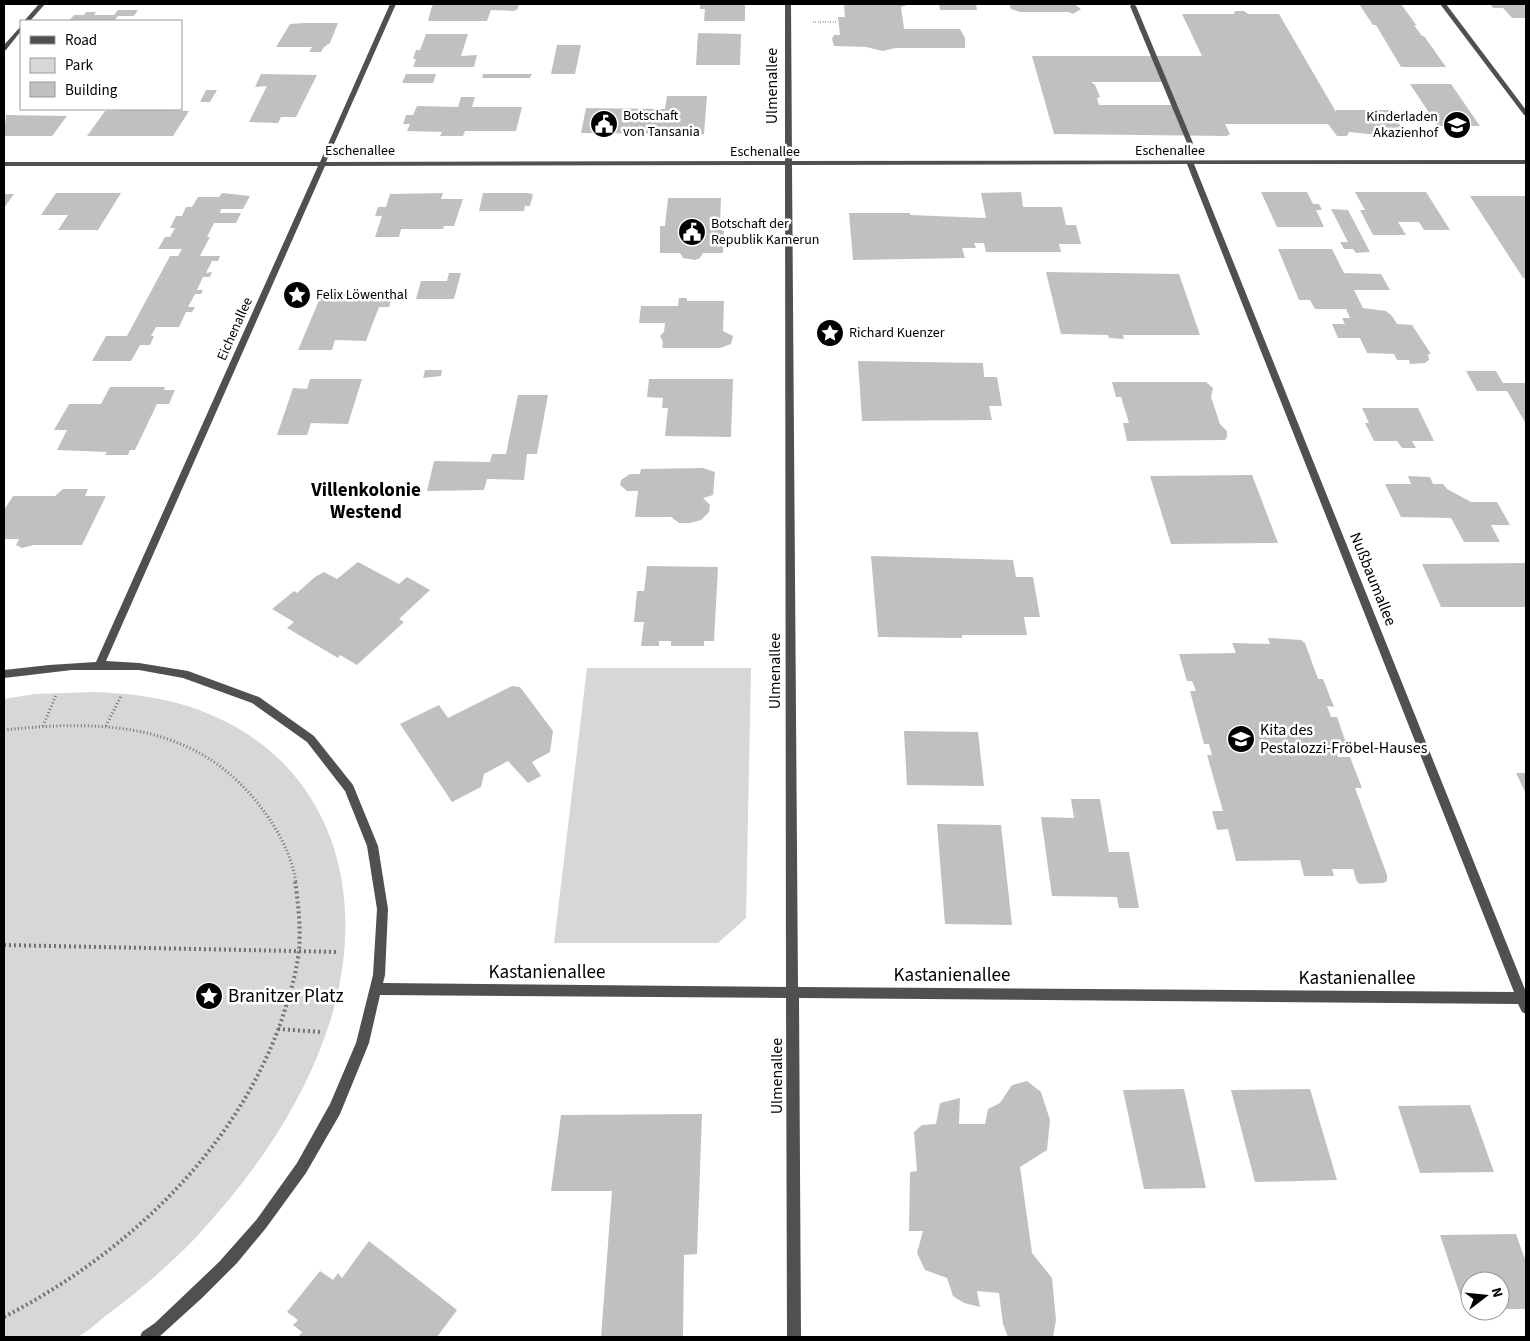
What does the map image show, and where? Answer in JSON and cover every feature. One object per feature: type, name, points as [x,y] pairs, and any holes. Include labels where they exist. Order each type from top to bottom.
[{"type":"street","points":[[28,20],[42,4]]},
{"type":"street","name":"Eichenallee","points":[[100,664],[393,4]]},
{"type":"street","name":"Ulmenallee","points":[[788,4],[794,1337]]},
{"type":"street","points":[[1443,4],[1526,114]]},
{"type":"street","points":[[1133,6],[1190,142]]},
{"type":"street","points":[[4,48],[20,29]]},
{"type":"street","name":"Eschenallee","points":[[4,164],[1526,162]]},
{"type":"street","name":"Nußbaumallee","points":[[1190,163],[1525,1001]]},
{"type":"street","points":[[4,674],[70,665],[134,666],[184,674],[229,688],[269,708],[305,734],[335,767],[358,805],[375,849],[384,899],[382,954],[377,989],[366,1034],[336,1108],[292,1183],[233,1257],[160,1328],[147,1337]]},
{"type":"street","name":"Kastanienallee","points":[[377,989],[1525,1001]]},
{"type":"path","points":[[807,22],[838,22]]},
{"type":"path","points":[[43,726],[57,695]]},
{"type":"path","points":[[106,726],[121,696]]},
{"type":"path","points":[[4,730],[59,724],[106,726],[168,739],[212,760],[250,791],[278,830],[295,878],[299,951],[290,996],[266,1062],[226,1129],[172,1196],[103,1257],[24,1308],[4,1318]]},
{"type":"path","points":[[4,945],[340,952]]},
{"type":"path","points":[[278,1029],[321,1032]]},
{"type":"green space","points":[[587,668],[751,668],[746,918],[718,943],[554,943]]},
{"type":"green space","name":"Branitzer Platz","points":[[95,692],[136,695],[177,703],[230,724],[273,754],[306,791],[329,834],[342,882],[345,933],[339,986],[324,1039],[301,1093],[287,1118],[255,1166],[199,1234],[153,1278],[77,1337],[4,1337],[4,699],[35,694]]},
{"type":"building","points":[[435,4],[519,4],[518,9],[514,11],[491,10],[487,21],[428,21],[432,6]]},
{"type":"building","points":[[700,4],[745,4],[745,21],[704,21],[705,9],[700,9]]},
{"type":"building","points":[[844,4],[910,4],[901,7],[904,29],[960,29],[965,38],[965,48],[895,48],[883,51],[866,47],[834,46],[832,39],[834,35],[840,35],[838,17],[845,17]]},
{"type":"building","points":[[939,4],[976,4],[977,10],[940,10]]},
{"type":"building","points":[[1009,4],[1074,4],[1081,9],[1073,14],[1069,12],[1020,12],[1011,9]]},
{"type":"building","points":[[1359,4],[1401,4],[1417,26],[1414,25],[1446,67],[1401,67],[1376,25],[1373,25]]},
{"type":"building","points":[[1490,4],[1526,4],[1526,18],[1512,18],[1503,8],[1493,8]]},
{"type":"building","points":[[118,10],[138,10],[134,16],[118,16],[115,20],[70,20],[74,15],[84,15],[86,12],[96,12],[94,15],[114,15]]},
{"type":"building","points":[[1235,11],[1244,11],[1248,14],[1279,14],[1336,112],[1336,110],[1390,110],[1405,133],[1386,132],[1389,136],[1349,132],[1347,136],[1337,136],[1328,124],[1225,124],[1230,134],[1227,136],[1054,134],[1032,56],[1202,56],[1182,14],[1234,14]],"holes":[[[1091,82],[1165,82],[1174,105],[1099,105],[1097,98],[1100,97],[1095,85]]]},
{"type":"building","points":[[338,23],[330,43],[321,52],[309,52],[312,47],[276,47],[290,24]]},
{"type":"building","points":[[698,33],[741,34],[740,65],[696,65]]},
{"type":"building","points":[[426,34],[468,34],[461,56],[477,55],[474,67],[413,67],[416,59],[413,59],[416,50],[420,50]]},
{"type":"building","points":[[557,45],[581,45],[575,74],[551,74]]},
{"type":"building","points":[[261,74],[317,75],[296,117],[281,117],[278,123],[249,122],[267,86],[255,87]]},
{"type":"building","points":[[406,74],[436,74],[433,83],[402,83]]},
{"type":"building","points":[[483,74],[532,74],[530,78],[482,78]]},
{"type":"building","points":[[1410,84],[1451,84],[1480,126],[1438,126]]},
{"type":"building","points":[[206,90],[217,90],[210,102],[200,102]]},
{"type":"building","points":[[667,96],[707,96],[704,134],[581,133],[586,108],[665,109]]},
{"type":"building","points":[[461,97],[475,97],[472,107],[522,107],[516,131],[465,131],[463,136],[440,136],[442,132],[407,131],[410,124],[403,124],[406,115],[413,115],[417,106],[458,107]]},
{"type":"building","points":[[105,111],[189,111],[173,136],[87,136]]},
{"type":"building","points":[[6,115],[67,116],[52,136],[4,136]]},
{"type":"building","points":[[1021,192],[1023,207],[1062,207],[1066,225],[1076,225],[1081,244],[1059,244],[1061,252],[986,252],[984,243],[974,243],[976,248],[962,248],[965,258],[853,260],[849,213],[910,213],[910,215],[986,218],[981,193]]},
{"type":"building","points":[[1261,192],[1307,192],[1313,204],[1319,204],[1322,210],[1316,210],[1324,227],[1277,227]]},
{"type":"building","points":[[1355,192],[1426,192],[1450,230],[1424,230],[1419,222],[1398,222],[1406,235],[1373,235],[1360,210],[1365,210]]},
{"type":"building","points":[[56,193],[121,193],[98,230],[58,230],[68,215],[41,215]]},
{"type":"building","points":[[222,193],[250,196],[243,209],[221,209],[220,213],[241,213],[236,223],[214,223],[207,237],[210,237],[200,256],[220,256],[218,261],[212,261],[206,273],[212,272],[210,277],[203,277],[197,290],[203,290],[201,294],[195,294],[188,307],[195,307],[192,312],[186,312],[179,327],[156,327],[151,336],[154,336],[150,345],[140,345],[131,361],[92,361],[106,336],[127,336],[170,256],[178,256],[182,249],[158,249],[165,237],[170,237],[175,228],[170,228],[176,216],[182,216],[186,207],[192,207],[198,197],[219,197]]},
{"type":"building","points":[[443,193],[441,199],[463,199],[454,226],[444,226],[443,229],[401,229],[399,237],[375,237],[382,216],[375,216],[378,207],[386,207],[390,194]]},
{"type":"building","points":[[483,193],[533,194],[530,206],[525,206],[524,211],[479,211]]},
{"type":"building","points":[[4,194],[14,194],[4,208]]},
{"type":"building","points":[[1470,196],[1526,196],[1526,278],[1523,278]]},
{"type":"building","name":"Botschaft der Republik Kamerun","points":[[668,198],[721,198],[720,226],[724,226],[723,253],[703,253],[700,258],[695,260],[683,258],[680,253],[660,253],[660,226],[665,226]]},
{"type":"building","points":[[1331,209],[1348,210],[1370,252],[1356,253],[1353,249],[1344,249],[1340,242],[1348,242]]},
{"type":"building","points":[[1278,249],[1332,249],[1344,273],[1381,274],[1390,290],[1354,290],[1363,308],[1386,311],[1397,324],[1412,325],[1431,354],[1428,354],[1429,360],[1425,363],[1410,364],[1409,360],[1397,360],[1394,354],[1367,353],[1360,338],[1338,338],[1332,324],[1345,324],[1342,318],[1350,318],[1346,309],[1315,309],[1310,300],[1299,300]]},
{"type":"building","points":[[1046,272],[1179,274],[1200,335],[1123,335],[1124,339],[1109,338],[1108,335],[1061,334]]},
{"type":"building","points":[[449,273],[461,273],[454,299],[416,299],[421,281],[447,281]]},
{"type":"building","points":[[339,292],[354,293],[351,298],[392,298],[389,307],[379,307],[366,341],[335,340],[332,350],[298,350],[320,298],[337,298]]},
{"type":"building","points":[[679,298],[687,298],[687,301],[724,301],[723,331],[733,336],[731,344],[720,348],[662,348],[663,342],[660,336],[664,332],[665,323],[639,323],[641,306],[678,306]]},
{"type":"building","points":[[858,361],[983,363],[984,377],[997,377],[1002,406],[989,406],[992,420],[862,421]]},
{"type":"building","points":[[425,370],[442,370],[441,376],[423,378]]},
{"type":"building","points":[[1466,371],[1496,371],[1503,383],[1526,383],[1526,424],[1507,391],[1477,391]]},
{"type":"building","points":[[310,379],[362,379],[348,424],[311,423],[307,435],[277,435],[293,388],[307,389]]},
{"type":"building","points":[[649,379],[733,379],[731,437],[665,436],[668,408],[662,408],[663,398],[647,397]]},
{"type":"building","points":[[1112,382],[1206,382],[1213,388],[1211,397],[1220,424],[1227,431],[1227,437],[1225,440],[1127,441],[1123,423],[1129,423],[1121,397],[1116,397]]},
{"type":"building","points":[[110,387],[165,387],[164,390],[175,390],[169,404],[157,404],[135,450],[130,450],[128,455],[105,455],[107,452],[57,450],[67,430],[54,430],[69,404],[101,404]]},
{"type":"building","points":[[518,395],[548,395],[537,454],[527,454],[524,480],[487,479],[484,490],[427,491],[434,461],[490,462],[492,454],[506,454]]},
{"type":"building","points":[[1362,408],[1418,408],[1434,441],[1412,441],[1416,448],[1402,448],[1397,441],[1374,441],[1365,423],[1369,423]]},
{"type":"building","points":[[703,468],[715,472],[713,495],[703,498],[710,505],[709,512],[701,520],[690,523],[679,523],[671,517],[635,517],[638,491],[627,491],[620,485],[621,480],[630,474],[640,474],[641,469]]},
{"type":"building","points":[[1252,475],[1278,543],[1171,544],[1150,476]]},
{"type":"building","points":[[1408,476],[1430,477],[1433,484],[1443,484],[1447,489],[1471,502],[1497,502],[1510,525],[1491,525],[1500,542],[1464,542],[1451,518],[1401,517],[1385,484],[1411,484]]},
{"type":"building","points":[[63,489],[88,489],[85,496],[106,496],[82,545],[34,545],[22,548],[16,545],[19,539],[4,539],[4,510],[13,496],[55,496]]},
{"type":"building","points":[[871,556],[1013,560],[1016,577],[1033,577],[1040,617],[1024,617],[1027,635],[962,635],[962,638],[878,637]]},
{"type":"building","points":[[358,562],[399,584],[407,577],[430,590],[399,619],[404,622],[357,665],[340,655],[338,658],[287,628],[294,622],[272,609],[294,591],[297,593],[315,577],[324,572],[337,579]]},
{"type":"building","points":[[1526,563],[1526,607],[1441,607],[1422,564]]},
{"type":"building","points":[[647,566],[718,567],[714,641],[704,641],[704,646],[671,646],[671,641],[659,641],[659,646],[641,646],[644,622],[634,622],[637,591],[644,591]]},
{"type":"building","points":[[1268,638],[1301,640],[1305,643],[1318,679],[1323,679],[1334,707],[1327,706],[1331,717],[1337,717],[1347,746],[1333,746],[1338,757],[1350,757],[1362,788],[1355,788],[1387,875],[1387,881],[1383,883],[1360,884],[1357,882],[1353,869],[1332,869],[1334,876],[1304,876],[1300,860],[1236,861],[1228,829],[1217,830],[1212,811],[1223,811],[1207,755],[1212,755],[1209,744],[1204,744],[1190,691],[1196,691],[1192,681],[1187,681],[1179,654],[1236,653],[1232,643],[1270,644]]},
{"type":"building","points":[[512,686],[520,687],[553,731],[550,752],[532,762],[541,776],[528,783],[508,761],[484,774],[481,787],[452,802],[400,724],[439,705],[448,718]]},
{"type":"building","points":[[904,731],[978,732],[984,786],[907,785]]},
{"type":"building","points":[[1516,773],[1526,773],[1526,794]]},
{"type":"building","points":[[1071,799],[1100,799],[1109,852],[1129,852],[1139,908],[1119,908],[1117,897],[1052,896],[1041,817],[1074,818]]},
{"type":"building","points":[[937,824],[1001,825],[1012,925],[945,924]]},
{"type":"building","points":[[1027,1081],[1041,1092],[1050,1120],[1047,1150],[1020,1167],[1032,1253],[1052,1278],[1056,1320],[1053,1337],[1008,1337],[1003,1324],[999,1293],[977,1291],[980,1307],[964,1303],[953,1296],[947,1278],[925,1270],[917,1253],[923,1231],[909,1231],[910,1172],[917,1171],[914,1132],[922,1125],[936,1124],[940,1103],[960,1098],[959,1124],[985,1124],[988,1109],[1000,1103],[1012,1085]]},
{"type":"building","points":[[1184,1089],[1206,1188],[1144,1189],[1123,1090]]},
{"type":"building","points":[[1310,1089],[1337,1180],[1255,1182],[1231,1090]]},
{"type":"building","points":[[1470,1105],[1494,1172],[1420,1173],[1398,1106]]},
{"type":"building","points":[[702,1114],[697,1254],[684,1255],[683,1337],[601,1337],[612,1191],[551,1191],[561,1115]]},
{"type":"building","points":[[1516,1234],[1526,1262],[1526,1309],[1510,1309],[1510,1271],[1460,1271],[1460,1295],[1440,1235]]},
{"type":"building","points":[[369,1241],[457,1310],[437,1337],[298,1337],[302,1332],[293,1325],[298,1320],[287,1312],[320,1271],[333,1280],[338,1273],[342,1278]]},
{"type":"place","name":"Botschaft von Tansania","points":[[604,124]]},
{"type":"place","name":"Kinderladen Akazienhof","points":[[1457,125]]},
{"type":"place","name":"Botschaft der Republik Kamerun","points":[[692,232]]},
{"type":"place","name":"Felix Löwenthal","points":[[297,295]]},
{"type":"place","name":"Richard Kuenzer","points":[[830,333]]},
{"type":"place","name":"Kita des Pestalozzi-Fröbel-Hauses","points":[[1241,739]]},
{"type":"place","name":"Branitzer Platz","points":[[209,996]]},
{"type":"district","name":"Villenkolonie Westend","points":[[366,501]]}]
